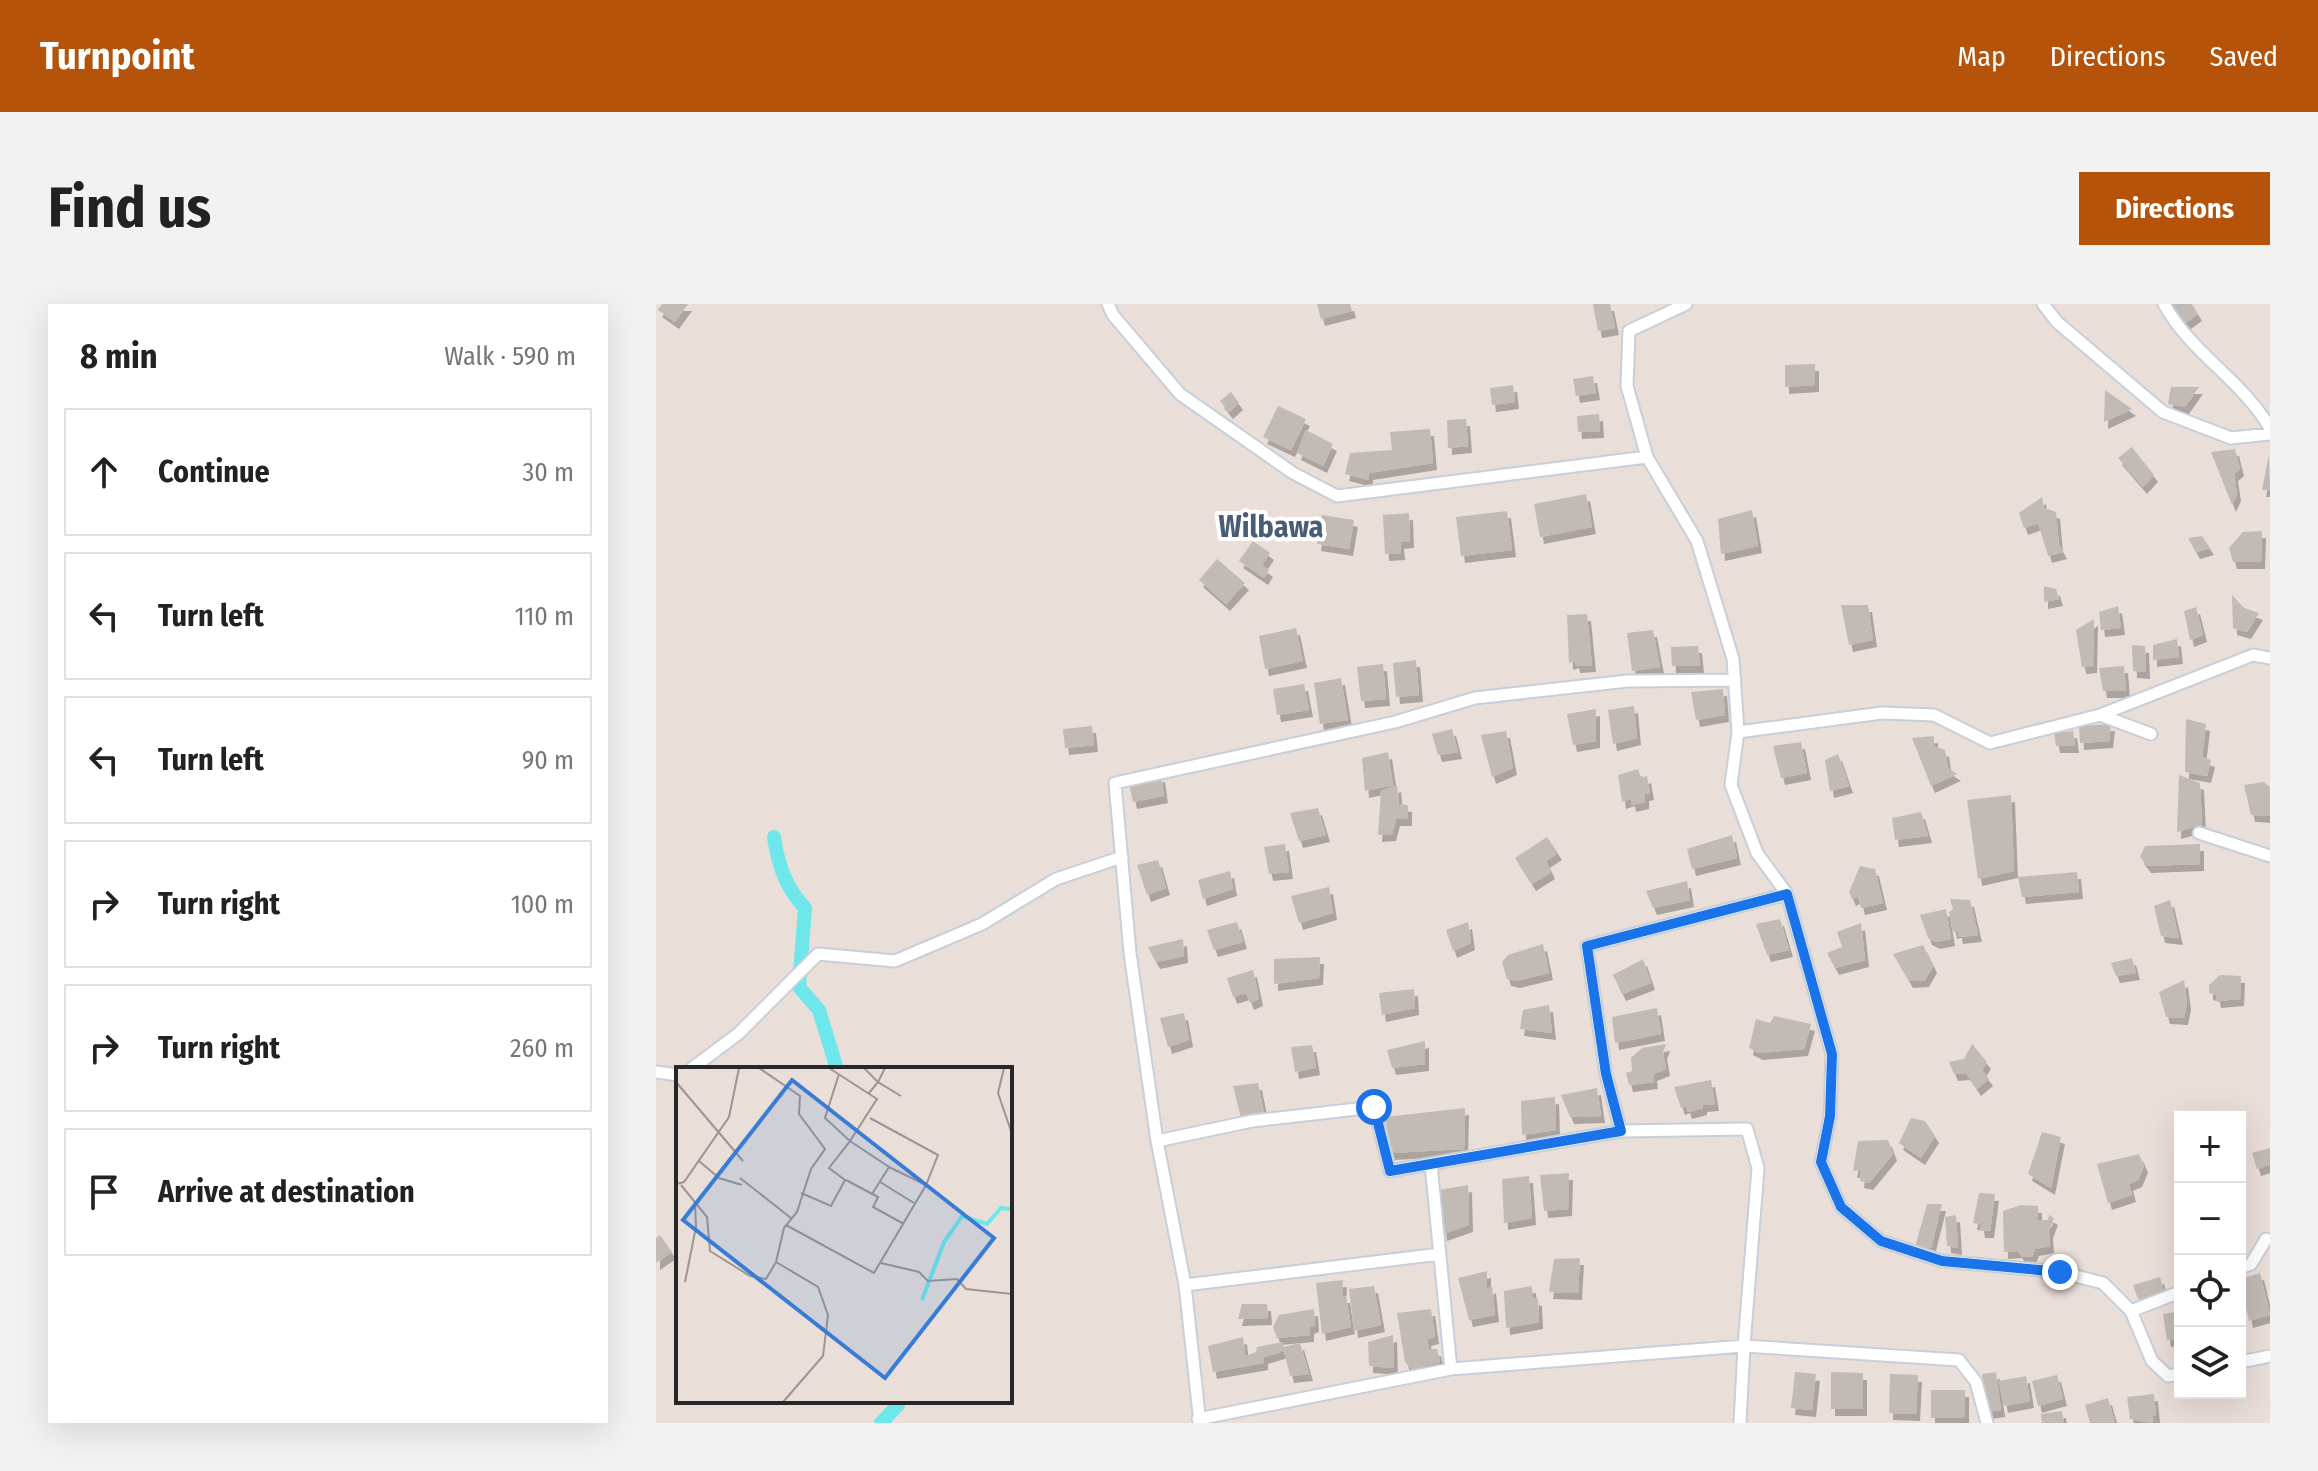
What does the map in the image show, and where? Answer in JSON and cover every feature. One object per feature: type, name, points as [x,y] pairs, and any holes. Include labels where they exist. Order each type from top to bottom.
[{"type":"street","points":[[1108,304],[1113,315],[1180,394],[1293,473],[1337,496],[1647,457]]},
{"type":"street","points":[[1686,304],[1629,331],[1627,386],[1647,457],[1697,541],[1733,659],[1738,732],[1731,785],[1757,853],[1787,894],[1832,1054],[1830,1116],[1821,1162],[1841,1207],[1881,1241],[1942,1261],[2060,1272],[2103,1283],[2131,1311],[2152,1361],[2168,1376],[2174,1375]]},
{"type":"street","points":[[2043,304],[2057,322],[2163,412],[2231,438],[2270,434]]},
{"type":"street","points":[[2164,304],[2174,323],[2218,372],[2255,403],[2270,428]]},
{"type":"street","points":[[1738,732],[1882,713],[1921,714],[1934,715],[1990,743],[2100,715],[2253,655],[2270,658]]},
{"type":"street","points":[[1735,680],[1628,681],[1475,698],[1395,722],[1115,783],[1130,953],[1157,1141],[1185,1285],[1199,1421],[1451,1369],[1744,1346],[1959,1360],[1976,1382],[1987,1423]]},
{"type":"street","points":[[2100,715],[2151,734]]},
{"type":"street","points":[[2199,833],[2270,856]]},
{"type":"street","points":[[694,1067],[738,1034],[818,954],[895,961],[982,924],[1056,879],[1122,857]]},
{"type":"street","points":[[1621,1131],[1606,1074],[1587,946],[1787,894]]},
{"type":"street","points":[[656,1072],[676,1075]]},
{"type":"street","points":[[1157,1141],[1252,1121],[1374,1107],[1390,1171],[1621,1131],[1747,1129],[1758,1168],[1740,1423]]},
{"type":"street","points":[[1431,1164],[1451,1369]]},
{"type":"street","points":[[2246,1266],[2251,1264],[2266,1239]]},
{"type":"street","points":[[1185,1285],[1440,1254]]},
{"type":"street","points":[[2131,1311],[2174,1294]]},
{"type":"street","points":[[2246,1361],[2270,1356]]},
{"type":"building","points":[[662,304],[688,304],[675,322],[658,310]]},
{"type":"building","points":[[1317,304],[1350,304],[1352,311],[1321,319]]},
{"type":"building","points":[[1593,304],[1610,304],[1615,328],[1598,331]]},
{"type":"building","points":[[2170,304],[2192,304],[2198,314],[2184,324]]},
{"type":"building","points":[[1815,364],[1815,385],[1785,387],[1785,365]]},
{"type":"building","points":[[1593,376],[1596,393],[1576,396],[1573,379]]},
{"type":"building","points":[[1513,385],[1515,402],[1492,405],[1490,388]]},
{"type":"building","points":[[2171,387],[2199,387],[2185,407],[2168,404]]},
{"type":"building","points":[[2105,390],[2132,409],[2104,422]]},
{"type":"building","points":[[1231,392],[1239,403],[1229,412],[1220,401]]},
{"type":"building","points":[[1278,406],[1306,419],[1291,450],[1263,437]]},
{"type":"building","points":[[1599,414],[1600,431],[1578,432],[1577,416]]},
{"type":"building","points":[[1466,419],[1468,446],[1448,448],[1447,420]]},
{"type":"building","points":[[1430,429],[1433,463],[1369,473],[1369,480],[1345,474],[1350,453],[1392,450],[1390,432]]},
{"type":"building","points":[[1306,430],[1333,444],[1323,466],[1297,453]]},
{"type":"building","points":[[2132,447],[2154,475],[2143,487],[2118,458]]},
{"type":"building","points":[[2235,449],[2240,469],[2234,474],[2237,494],[2232,505],[2211,452]]},
{"type":"building","points":[[2269,454],[2270,490],[2262,490]]},
{"type":"building","points":[[1586,494],[1592,527],[1540,537],[1534,504]]},
{"type":"building","points":[[2042,497],[2044,508],[2056,512],[2059,545],[2063,552],[2048,556],[2038,523],[2024,528],[2019,513]]},
{"type":"building","points":[[1752,510],[1758,546],[1721,554],[1718,519]]},
{"type":"building","points":[[1507,511],[1512,550],[1461,556],[1456,517]]},
{"type":"building","points":[[1409,513],[1410,541],[1400,542],[1401,553],[1385,554],[1383,515]]},
{"type":"building","points":[[1322,515],[1354,520],[1349,549],[1317,544]]},
{"type":"building","points":[[2262,531],[2261,562],[2233,562],[2229,548],[2243,532]]},
{"type":"building","points":[[2202,536],[2210,548],[2196,552],[2188,538]]},
{"type":"building","points":[[1253,541],[1270,553],[1262,565],[1269,570],[1264,578],[1239,561]]},
{"type":"building","points":[[1217,559],[1245,583],[1226,604],[1199,580]]},
{"type":"building","points":[[2044,586],[2056,589],[2059,599],[2044,602]]},
{"type":"building","points":[[2232,595],[2244,608],[2259,613],[2247,632],[2233,628]]},
{"type":"building","points":[[1841,605],[1868,605],[1873,640],[1849,645]]},
{"type":"building","points":[[2118,606],[2121,628],[2101,630],[2099,612]]},
{"type":"building","points":[[2196,607],[2203,635],[2190,640],[2184,611]]},
{"type":"building","points":[[1587,614],[1592,665],[1576,666],[1575,661],[1569,663],[1567,615]]},
{"type":"building","points":[[2094,619],[2093,666],[2082,667],[2076,630]]},
{"type":"building","points":[[1296,628],[1303,661],[1265,669],[1259,636]]},
{"type":"building","points":[[1653,630],[1660,667],[1632,671],[1627,633]]},
{"type":"building","points":[[2177,639],[2179,657],[2153,660],[2153,645]]},
{"type":"building","points":[[2132,645],[2145,646],[2146,672],[2133,671]]},
{"type":"building","points":[[1698,646],[1700,666],[1672,666],[1671,647]]},
{"type":"building","points":[[1416,660],[1419,695],[1396,697],[1393,663]]},
{"type":"building","points":[[1383,664],[1386,699],[1361,701],[1357,667]]},
{"type":"building","points":[[2124,666],[2126,691],[2103,691],[2099,668]]},
{"type":"building","points":[[1341,678],[1348,720],[1320,724],[1314,683]]},
{"type":"building","points":[[1304,684],[1309,710],[1277,715],[1273,689]]},
{"type":"building","points":[[1723,689],[1725,715],[1696,720],[1691,692]]},
{"type":"building","points":[[1634,706],[1637,738],[1613,744],[1608,710]]},
{"type":"building","points":[[1596,709],[1596,741],[1573,745],[1567,714]]},
{"type":"building","points":[[2186,719],[2206,724],[2202,757],[2211,760],[2207,776],[2185,772]]},
{"type":"building","points":[[2111,724],[2109,741],[2080,743],[2079,726]]},
{"type":"building","points":[[1092,726],[1094,745],[1065,748],[1063,729]]},
{"type":"building","points":[[1452,729],[1458,752],[1438,755],[1432,734]]},
{"type":"building","points":[[1506,731],[1513,768],[1492,777],[1481,735]]},
{"type":"building","points":[[2073,731],[2075,746],[2056,746],[2054,733]]},
{"type":"building","points":[[1934,736],[1934,746],[1945,750],[1948,768],[1957,774],[1931,786],[1912,738]]},
{"type":"building","points":[[1801,742],[1807,773],[1781,778],[1773,746]]},
{"type":"building","points":[[1388,752],[1393,785],[1365,791],[1362,758]]},
{"type":"building","points":[[1838,754],[1849,786],[1830,791],[1825,760]]},
{"type":"building","points":[[1638,769],[1641,778],[1647,776],[1650,793],[1645,794],[1645,802],[1632,805],[1631,799],[1622,802],[1618,775]]},
{"type":"building","points":[[1161,775],[1164,796],[1133,802],[1129,783]]},
{"type":"building","points":[[2179,775],[2200,783],[2202,825],[2177,832]]},
{"type":"building","points":[[2264,782],[2270,787],[2270,816],[2251,815],[2244,785]]},
{"type":"building","points":[[1397,785],[1399,804],[1408,805],[1408,819],[1396,819],[1392,834],[1378,835],[1381,791]]},
{"type":"building","points":[[2011,795],[2014,871],[1978,879],[1967,800]]},
{"type":"building","points":[[1318,808],[1326,835],[1299,841],[1290,813]]},
{"type":"building","points":[[1921,812],[1928,836],[1895,840],[1892,818]]},
{"type":"building","points":[[1732,835],[1737,858],[1692,869],[1687,849]]},
{"type":"building","points":[[1547,837],[1558,853],[1546,861],[1551,872],[1532,884],[1515,858]]},
{"type":"building","points":[[1285,844],[1289,872],[1269,874],[1264,847]]},
{"type":"building","points":[[2200,844],[2200,864],[2147,866],[2140,857],[2145,846]]},
{"type":"building","points":[[1158,860],[1166,888],[1147,895],[1137,865]]},
{"type":"building","points":[[1860,866],[1875,869],[1883,903],[1861,908],[1858,896],[1852,899],[1849,892]]},
{"type":"building","points":[[1230,871],[1233,889],[1203,899],[1198,880]]},
{"type":"building","points":[[2077,872],[2079,892],[2022,897],[2018,877]]},
{"type":"building","points":[[1687,881],[1690,900],[1653,908],[1646,891]]},
{"type":"building","points":[[1329,887],[1333,913],[1299,923],[1291,896]]},
{"type":"building","points":[[1950,899],[1970,900],[1978,935],[1959,937],[1958,931],[1953,932]]},
{"type":"building","points":[[2170,900],[2179,938],[2161,936],[2154,906]]},
{"type":"building","points":[[1946,909],[1951,939],[1936,942],[1928,938],[1920,915]]},
{"type":"building","points":[[1780,919],[1789,950],[1767,955],[1756,924]]},
{"type":"building","points":[[1237,922],[1243,942],[1214,950],[1207,930]]},
{"type":"building","points":[[1468,922],[1471,943],[1453,951],[1446,930]]},
{"type":"building","points":[[1861,923],[1865,960],[1835,968],[1827,953],[1842,947],[1837,932]]},
{"type":"building","points":[[1183,939],[1184,956],[1156,962],[1148,947]]},
{"type":"building","points":[[1543,944],[1549,973],[1516,981],[1507,979],[1502,962],[1508,955]]},
{"type":"building","points":[[1923,945],[1933,966],[1925,980],[1909,981],[1893,954]]},
{"type":"building","points":[[1320,957],[1319,978],[1274,984],[1274,959]]},
{"type":"building","points":[[2132,958],[2136,973],[2116,976],[2111,963]]},
{"type":"building","points":[[1643,959],[1651,983],[1622,994],[1613,975]]},
{"type":"building","points":[[1253,970],[1259,999],[1250,1003],[1246,993],[1233,997],[1227,978]]},
{"type":"building","points":[[2220,975],[2241,976],[2240,999],[2217,1001],[2216,995],[2209,993],[2209,985]]},
{"type":"building","points":[[2184,980],[2187,1003],[2184,1018],[2166,1017],[2159,992]]},
{"type":"building","points":[[1414,989],[1415,1008],[1382,1015],[1379,993]]},
{"type":"building","points":[[1549,1005],[1552,1033],[1520,1029],[1523,1010]]},
{"type":"building","points":[[1657,1008],[1661,1034],[1615,1043],[1612,1017]]},
{"type":"building","points":[[1184,1013],[1189,1040],[1168,1047],[1160,1018]]},
{"type":"building","points":[[1774,1016],[1811,1024],[1804,1049],[1759,1053],[1749,1048],[1756,1019],[1770,1023]]},
{"type":"building","points":[[1425,1041],[1425,1064],[1392,1068],[1387,1050]]},
{"type":"building","points":[[1666,1044],[1663,1052],[1666,1069],[1653,1074],[1654,1082],[1629,1085],[1626,1073],[1632,1071],[1631,1058],[1642,1048]]},
{"type":"building","points":[[1972,1044],[1987,1062],[1982,1070],[1989,1079],[1977,1089],[1966,1073],[1954,1074],[1949,1062],[1964,1059]]},
{"type":"building","points":[[1312,1045],[1316,1068],[1295,1072],[1291,1047]]},
{"type":"building","points":[[1711,1080],[1715,1104],[1703,1105],[1703,1108],[1688,1112],[1686,1106],[1681,1108],[1674,1087]]},
{"type":"building","points":[[1258,1083],[1264,1113],[1241,1118],[1233,1086]]},
{"type":"building","points":[[1597,1088],[1601,1116],[1570,1117],[1561,1095]]},
{"type":"building","points":[[1555,1097],[1556,1130],[1522,1135],[1521,1101]]},
{"type":"building","points":[[1465,1108],[1464,1149],[1390,1153],[1385,1117]]},
{"type":"building","points":[[1911,1118],[1925,1121],[1935,1136],[1921,1158],[1899,1143]]},
{"type":"building","points":[[2042,1132],[2061,1137],[2051,1188],[2028,1174]]},
{"type":"building","points":[[1888,1140],[1893,1154],[1869,1183],[1860,1181],[1861,1170],[1853,1171],[1858,1141]]},
{"type":"building","points":[[2270,1148],[2270,1165],[2257,1169],[2252,1153]]},
{"type":"building","points":[[2139,1154],[2144,1166],[2138,1180],[2129,1184],[2132,1195],[2108,1203],[2097,1164]]},
{"type":"building","points":[[1569,1173],[1568,1209],[1544,1211],[1540,1175]]},
{"type":"building","points":[[1529,1176],[1532,1218],[1504,1223],[1502,1179]]},
{"type":"building","points":[[1468,1185],[1469,1225],[1443,1234],[1438,1190]]},
{"type":"building","points":[[1979,1193],[1995,1194],[1990,1231],[1981,1231],[1980,1224],[1973,1223]]},
{"type":"building","points":[[1927,1204],[1942,1204],[1931,1248],[1915,1247]]},
{"type":"building","points":[[2021,1205],[2038,1206],[2038,1220],[2048,1220],[2049,1215],[2054,1218],[2049,1231],[2050,1246],[2035,1249],[2032,1257],[2022,1257],[2018,1251],[2004,1252],[2003,1211]]},
{"type":"building","points":[[1956,1215],[1958,1248],[1947,1246],[1945,1217]]},
{"type":"building","points":[[660,1235],[672,1252],[656,1263],[656,1238]]},
{"type":"building","points":[[1580,1258],[1578,1293],[1549,1292],[1554,1259]]},
{"type":"building","points":[[1487,1271],[1487,1289],[1492,1286],[1495,1315],[1469,1320],[1458,1278]]},
{"type":"building","points":[[2260,1273],[2270,1315],[2249,1321],[2246,1277]]},
{"type":"building","points":[[2160,1277],[2164,1292],[2138,1299],[2133,1285]]},
{"type":"building","points":[[1343,1280],[1342,1296],[1346,1296],[1351,1327],[1322,1334],[1316,1283]]},
{"type":"building","points":[[1374,1286],[1381,1325],[1354,1331],[1349,1289]]},
{"type":"building","points":[[1532,1286],[1533,1298],[1538,1299],[1539,1322],[1506,1328],[1504,1291]]},
{"type":"building","points":[[1242,1304],[1267,1304],[1268,1318],[1238,1319]]},
{"type":"building","points":[[1314,1309],[1315,1325],[1310,1327],[1310,1335],[1277,1338],[1273,1327],[1279,1315]]},
{"type":"building","points":[[1431,1309],[1435,1337],[1427,1339],[1429,1349],[1437,1349],[1440,1362],[1412,1369],[1405,1362],[1397,1313]]},
{"type":"building","points":[[2174,1312],[2174,1339],[2167,1340],[2163,1314]]},
{"type":"building","points":[[1393,1335],[1394,1368],[1369,1366],[1368,1342]]},
{"type":"building","points":[[1243,1337],[1245,1356],[1256,1352],[1257,1347],[1282,1342],[1284,1347],[1300,1343],[1309,1374],[1290,1376],[1284,1351],[1264,1357],[1264,1363],[1213,1372],[1208,1346]]},
{"type":"building","points":[[1795,1372],[1816,1374],[1812,1410],[1791,1408]]},
{"type":"building","points":[[1831,1372],[1863,1373],[1863,1409],[1831,1409]]},
{"type":"building","points":[[1996,1372],[2001,1410],[1987,1412],[1982,1374]]},
{"type":"building","points":[[1890,1374],[1918,1375],[1916,1414],[1889,1413]]},
{"type":"building","points":[[2057,1375],[2063,1399],[2038,1406],[2032,1381]]},
{"type":"building","points":[[2026,1376],[2030,1401],[2004,1406],[1999,1381]]},
{"type":"building","points":[[1931,1390],[1965,1390],[1965,1417],[1931,1418]]},
{"type":"building","points":[[2154,1394],[2156,1416],[2152,1416],[2153,1423],[2130,1419],[2127,1397]]},
{"type":"building","points":[[2108,1398],[2115,1423],[2090,1423],[2085,1405]]},
{"type":"building","points":[[2062,1411],[2064,1423],[2042,1423],[2041,1414]]},
{"type":"waterway","points":[[774,837],[784,876],[805,908],[799,987],[819,1010],[836,1067]]},
{"type":"waterway","points":[[881,1423],[897,1403]]},
{"type":"district","name":"Wilbawa","points":[[1271,527]]},
{"type":"route","points":[[1374,1107],[1390,1171],[1621,1131],[1606,1074],[1587,946],[1787,894],[1832,1054],[1830,1116],[1821,1162],[1841,1207],[1881,1241],[1942,1261],[2060,1272]]}]
